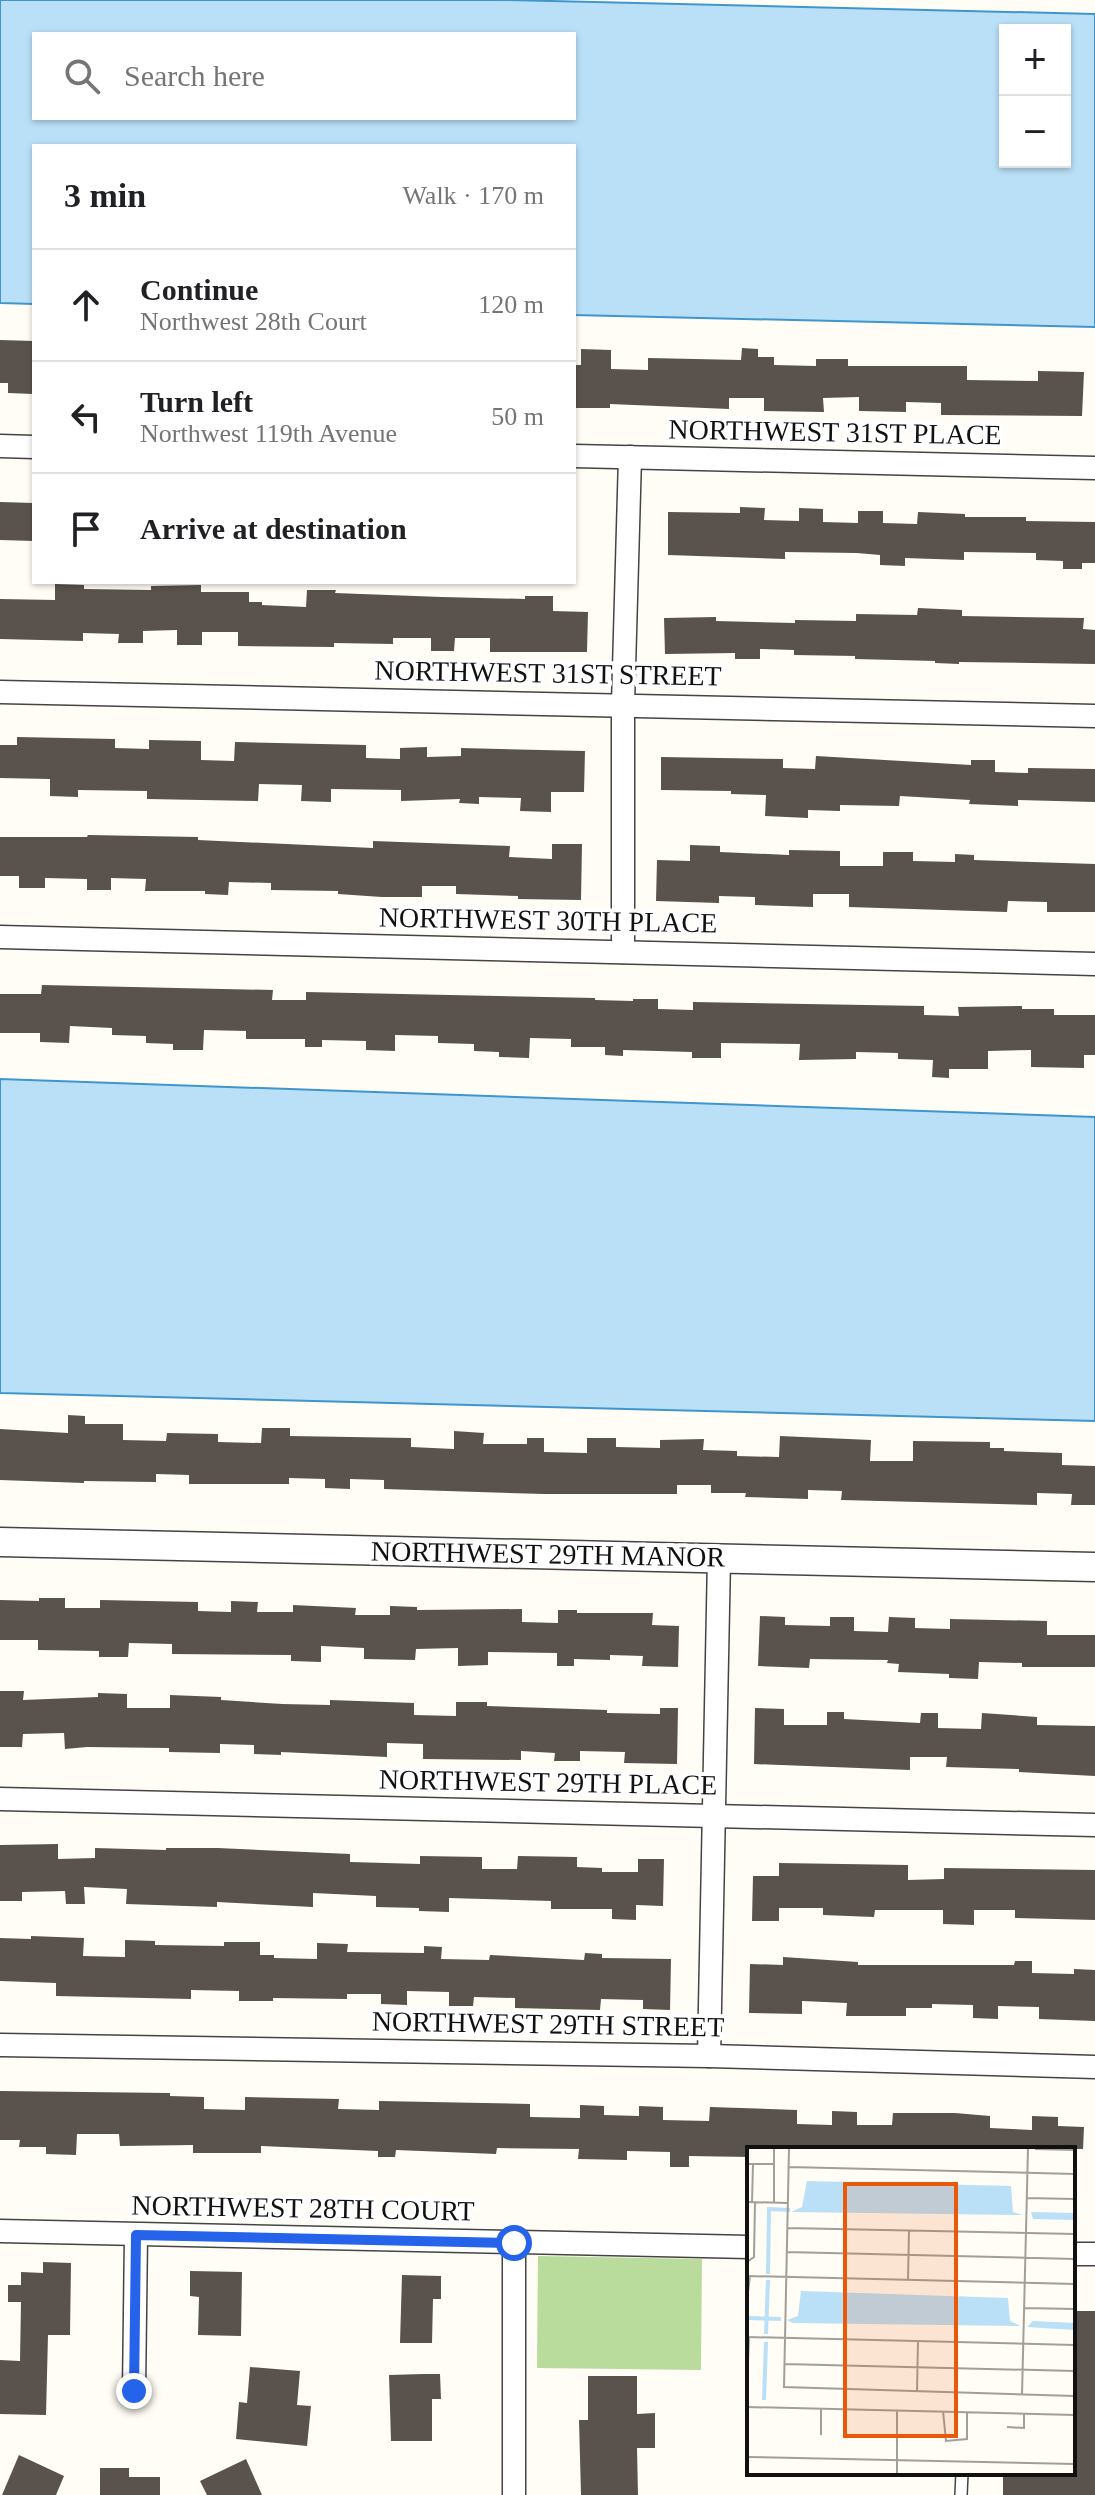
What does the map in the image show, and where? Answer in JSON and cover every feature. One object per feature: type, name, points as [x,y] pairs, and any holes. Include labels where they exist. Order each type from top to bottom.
[{"type":"street","points":[[0,446],[32,447]]},
{"type":"street","name":"NORTHWEST 31ST PLACE","points":[[576,456],[1095,468]]},
{"type":"street","points":[[623,952],[623,704],[630,457]]},
{"type":"street","name":"NORTHWEST 31ST STREET","points":[[0,692],[1095,716]]},
{"type":"street","name":"NORTHWEST 30TH PLACE","points":[[0,937],[1095,964]]},
{"type":"street","name":"NORTHWEST 29TH MANOR","points":[[0,1542],[1095,1567]]},
{"type":"street","points":[[709,2056],[719,1558]]},
{"type":"street","name":"NORTHWEST 29TH PLACE","points":[[0,1799],[1095,1825]]},
{"type":"street","name":"NORTHWEST 29TH STREET","points":[[0,2045],[709,2056],[1095,2067]]},
{"type":"street","name":"NORTHWEST 28TH COURT","points":[[0,2231],[747,2247]]},
{"type":"street","points":[[134,2391],[136,2235]]},
{"type":"street","points":[[514,2243],[514,2495]]},
{"type":"lane","points":[[961,2495],[962,2475]]},
{"type":"green space","points":[[538,2256],[702,2259],[701,2370],[537,2368]]},
{"type":"water","points":[[0,0],[509,0],[1095,14],[1095,327],[576,315],[576,144],[32,144],[32,304],[0,303]]},
{"type":"water","points":[[0,1079],[1095,1117],[1095,1421],[0,1393]]},
{"type":"building","points":[[0,340],[32,341],[32,394],[8,393],[8,383],[0,383]]},
{"type":"building","points":[[742,348],[758,349],[758,357],[774,357],[774,365],[816,366],[816,359],[848,359],[848,366],[967,366],[967,380],[1038,381],[1038,371],[1084,372],[1082,416],[941,415],[941,403],[906,402],[906,412],[859,411],[859,397],[823,398],[824,412],[764,411],[764,398],[729,398],[729,409],[610,404],[610,408],[576,408],[576,365],[581,365],[581,349],[611,350],[611,369],[648,370],[648,358],[741,360]]},
{"type":"building","points":[[0,502],[32,503],[32,541],[0,540]]},
{"type":"building","points":[[740,507],[765,508],[764,520],[799,521],[799,508],[823,509],[823,522],[858,523],[858,511],[883,511],[883,523],[917,524],[918,512],[965,514],[965,517],[1026,517],[1026,521],[1095,522],[1095,563],[1082,563],[1082,569],[1063,569],[1063,561],[1036,560],[1036,553],[964,552],[964,560],[905,558],[905,566],[880,565],[880,555],[857,553],[785,552],[785,559],[668,555],[668,512],[740,513]]},
{"type":"building","points":[[55,584],[84,585],[84,589],[151,590],[151,586],[201,585],[201,592],[249,592],[249,602],[262,602],[262,605],[306,607],[307,590],[442,597],[525,599],[525,596],[553,596],[553,611],[588,612],[587,652],[490,652],[490,638],[455,638],[454,651],[431,651],[431,638],[393,638],[393,644],[334,643],[334,647],[238,646],[238,632],[202,632],[202,645],[177,645],[177,630],[143,631],[143,643],[118,643],[119,634],[83,633],[83,641],[0,639],[0,599],[55,600]]},
{"type":"building","points":[[918,608],[962,610],[962,616],[1084,618],[1083,629],[1095,630],[1095,664],[935,663],[855,659],[855,656],[794,655],[794,650],[760,649],[760,659],[735,659],[735,653],[665,654],[664,618],[716,617],[716,621],[795,623],[795,620],[856,621],[856,614],[917,615]]},
{"type":"building","points":[[17,737],[115,739],[115,748],[149,749],[149,740],[201,741],[201,760],[234,761],[235,742],[366,745],[366,758],[400,759],[400,748],[427,747],[427,757],[461,756],[461,748],[585,751],[584,792],[551,792],[551,812],[520,811],[521,798],[479,797],[479,804],[459,803],[460,799],[401,801],[401,790],[331,789],[331,802],[301,801],[302,785],[259,784],[258,801],[147,799],[147,791],[78,790],[78,797],[50,796],[50,779],[0,778],[0,745],[17,745]]},
{"type":"building","points":[[816,756],[971,765],[971,760],[995,760],[995,772],[1028,773],[1028,768],[1095,769],[1095,802],[1018,800],[1018,806],[900,796],[899,806],[840,805],[840,811],[808,810],[808,818],[765,816],[766,795],[661,790],[661,757],[783,759],[783,768],[815,769]]},
{"type":"building","points":[[0,837],[198,837],[198,840],[373,848],[373,841],[510,846],[509,857],[552,859],[552,844],[582,844],[581,900],[456,894],[456,886],[422,886],[422,897],[382,897],[338,894],[338,891],[271,890],[271,883],[229,882],[228,895],[205,894],[205,891],[145,891],[146,879],[111,878],[111,890],[87,890],[87,879],[45,878],[45,888],[19,888],[19,876],[0,876]]},
{"type":"building","points":[[690,845],[720,846],[720,852],[789,855],[789,850],[840,851],[840,866],[883,866],[883,852],[913,852],[913,861],[955,862],[955,854],[974,855],[974,860],[1095,864],[1095,912],[1047,912],[1047,902],[1008,901],[1007,912],[849,907],[849,894],[813,894],[813,907],[755,905],[755,897],[719,896],[719,903],[656,901],[657,860],[690,861]]},
{"type":"building","points":[[42,985],[273,990],[272,1000],[306,1000],[306,992],[633,1001],[658,999],[658,1009],[693,1010],[693,1002],[924,1006],[924,1015],[959,1016],[958,1007],[1022,1006],[1022,1009],[1054,1009],[1054,1015],[1095,1015],[1095,1055],[1084,1055],[1084,1068],[1031,1067],[1031,1050],[988,1051],[988,1069],[949,1069],[949,1078],[932,1077],[933,1060],[898,1059],[898,1053],[856,1052],[856,1059],[799,1060],[800,1044],[721,1043],[721,1058],[692,1058],[692,1052],[623,1050],[623,1056],[605,1055],[605,1047],[571,1047],[571,1039],[530,1038],[529,1058],[499,1057],[499,1052],[474,1051],[474,1044],[438,1043],[438,1036],[395,1035],[395,1051],[366,1050],[366,1041],[322,1040],[322,1047],[305,1047],[305,1039],[246,1039],[246,1031],[204,1030],[203,1050],[173,1050],[173,1044],[146,1043],[146,1036],[112,1035],[112,1028],[70,1026],[69,1043],[40,1042],[40,1033],[0,1033],[0,994],[41,994]]},
{"type":"building","points":[[68,1415],[85,1416],[85,1424],[123,1424],[123,1440],[166,1441],[167,1433],[218,1434],[218,1442],[261,1443],[262,1428],[290,1428],[290,1436],[411,1438],[411,1447],[454,1449],[454,1431],[484,1433],[483,1444],[527,1444],[527,1438],[544,1438],[544,1452],[587,1453],[587,1438],[616,1438],[616,1447],[660,1448],[660,1440],[704,1439],[703,1450],[737,1451],[737,1456],[779,1457],[780,1436],[871,1440],[870,1461],[913,1461],[913,1441],[990,1442],[990,1448],[1004,1448],[1004,1451],[1062,1453],[1062,1465],[1095,1466],[1095,1505],[1071,1505],[1072,1494],[1037,1493],[1037,1505],[841,1500],[842,1491],[808,1490],[808,1499],[745,1497],[746,1493],[711,1493],[711,1485],[677,1485],[677,1494],[544,1494],[384,1489],[384,1480],[350,1479],[350,1489],[325,1488],[325,1479],[289,1478],[289,1484],[189,1484],[189,1475],[156,1474],[156,1482],[0,1480],[0,1429],[68,1433]]},
{"type":"building","points":[[39,1598],[65,1598],[65,1608],[100,1608],[100,1600],[198,1602],[198,1611],[231,1612],[231,1601],[258,1602],[257,1612],[293,1612],[293,1605],[356,1608],[355,1615],[390,1615],[390,1606],[417,1607],[417,1610],[522,1609],[522,1622],[558,1623],[558,1610],[653,1613],[652,1625],[679,1626],[678,1667],[642,1666],[643,1656],[610,1655],[610,1660],[574,1659],[574,1666],[557,1666],[557,1653],[488,1652],[488,1665],[458,1666],[458,1648],[416,1649],[415,1660],[364,1659],[364,1648],[321,1646],[321,1662],[291,1661],[291,1655],[172,1654],[172,1644],[129,1643],[128,1657],[99,1657],[99,1651],[38,1650],[38,1640],[0,1640],[0,1600],[39,1601]]},
{"type":"building","points":[[760,1616],[785,1617],[785,1625],[830,1626],[830,1617],[854,1617],[854,1631],[888,1632],[889,1617],[915,1618],[915,1628],[950,1629],[950,1619],[1047,1621],[1047,1635],[1095,1635],[1095,1667],[1022,1667],[1022,1663],[979,1662],[978,1679],[949,1678],[949,1674],[898,1672],[899,1664],[887,1663],[888,1660],[810,1659],[809,1668],[758,1666]]},
{"type":"building","points":[[0,1691],[24,1691],[23,1700],[98,1697],[98,1693],[127,1694],[127,1708],[170,1708],[170,1695],[282,1704],[330,1705],[330,1700],[414,1703],[414,1715],[456,1716],[456,1702],[607,1710],[607,1713],[660,1714],[660,1708],[678,1708],[677,1764],[624,1763],[625,1752],[580,1751],[580,1761],[554,1761],[555,1753],[521,1751],[521,1760],[423,1759],[423,1744],[387,1743],[387,1757],[281,1752],[281,1755],[254,1754],[254,1745],[220,1744],[220,1753],[169,1752],[169,1748],[65,1749],[64,1733],[23,1734],[22,1747],[0,1747]]},
{"type":"building","points":[[755,1708],[784,1709],[784,1725],[827,1725],[827,1712],[844,1712],[844,1719],[920,1723],[921,1713],[938,1713],[938,1728],[981,1729],[982,1713],[1037,1717],[1037,1725],[1095,1726],[1095,1776],[1019,1772],[1019,1769],[946,1767],[947,1757],[910,1757],[910,1770],[754,1764]]},
{"type":"building","points":[[58,1844],[58,1859],[95,1858],[95,1848],[218,1848],[350,1854],[350,1862],[420,1864],[420,1856],[482,1857],[482,1869],[517,1869],[518,1856],[577,1857],[577,1867],[602,1868],[602,1872],[638,1872],[638,1859],[664,1859],[663,1906],[636,1905],[636,1920],[612,1919],[612,1909],[551,1909],[551,1901],[449,1898],[449,1912],[419,1911],[419,1908],[376,1907],[376,1896],[313,1893],[313,1907],[217,1902],[217,1907],[126,1904],[127,1889],[84,1887],[85,1904],[66,1904],[65,1891],[22,1892],[22,1901],[0,1901],[0,1845]]},
{"type":"building","points":[[779,1863],[908,1865],[908,1880],[944,1879],[944,1868],[1095,1870],[1095,1920],[1015,1918],[1015,1910],[974,1910],[974,1925],[943,1924],[943,1910],[875,1910],[874,1917],[823,1915],[823,1908],[779,1908],[779,1921],[752,1921],[753,1876],[779,1876]]},
{"type":"building","points":[[31,1936],[84,1938],[83,1956],[125,1957],[125,1940],[155,1941],[155,1945],[224,1946],[224,1942],[260,1942],[260,1955],[274,1955],[274,1958],[317,1959],[317,1943],[348,1944],[347,1952],[424,1953],[424,1946],[442,1947],[441,1959],[489,1960],[490,1955],[584,1960],[585,1953],[602,1954],[602,1958],[671,1959],[670,2010],[643,2009],[643,2000],[601,1999],[600,2010],[515,2008],[515,1998],[474,1997],[473,2006],[449,2006],[449,1992],[407,1991],[407,2005],[381,2004],[381,1994],[347,1994],[347,1999],[273,1998],[273,2001],[239,2001],[239,1991],[191,1990],[191,1999],[56,1996],[56,1983],[0,1981],[0,1938],[31,1939]]},
{"type":"building","points":[[783,1957],[858,1962],[858,1965],[1014,1965],[1015,1961],[1032,1961],[1032,1973],[1074,1974],[1074,1969],[1095,1970],[1095,2021],[1039,2019],[1039,2007],[998,2006],[998,2019],[973,2018],[973,2005],[932,2004],[932,2008],[906,2008],[906,2016],[846,2016],[847,2003],[802,2001],[802,2014],[749,2013],[750,1964],[783,1965]]},
{"type":"building","points":[[0,2091],[170,2093],[170,2096],[204,2097],[204,2109],[245,2110],[245,2097],[339,2099],[338,2109],[379,2110],[379,2101],[530,2104],[530,2117],[580,2118],[580,2105],[604,2106],[604,2115],[639,2116],[639,2106],[663,2107],[663,2120],[709,2121],[710,2107],[797,2110],[797,2124],[832,2125],[832,2111],[857,2112],[857,2125],[892,2125],[893,2113],[955,2113],[990,2116],[990,2128],[1032,2130],[1032,2116],[1058,2117],[1058,2126],[1084,2127],[1083,2149],[747,2147],[747,2157],[689,2156],[689,2167],[670,2167],[670,2152],[627,2151],[627,2160],[578,2159],[579,2149],[497,2148],[496,2154],[396,2150],[395,2157],[378,2157],[378,2151],[261,2146],[261,2153],[193,2153],[193,2145],[120,2146],[119,2134],[77,2134],[76,2155],[46,2154],[46,2147],[19,2147],[20,2140],[0,2140]]},
{"type":"building","points":[[43,2262],[71,2263],[70,2335],[48,2335],[46,2415],[0,2414],[0,2360],[20,2361],[21,2302],[8,2302],[8,2285],[21,2285],[21,2272],[43,2273]]},
{"type":"building","points":[[190,2271],[242,2272],[241,2336],[198,2335],[199,2297],[190,2296]]},
{"type":"building","points":[[402,2275],[441,2276],[441,2299],[433,2299],[432,2343],[400,2343]]},
{"type":"building","points":[[1075,2311],[1095,2311],[1095,2495],[1003,2495],[1003,2475],[1075,2475]]},
{"type":"building","points":[[250,2367],[300,2371],[297,2405],[311,2406],[307,2446],[236,2439],[239,2402],[247,2403]]},
{"type":"building","points":[[440,2374],[441,2399],[432,2399],[432,2441],[391,2441],[389,2375]]},
{"type":"building","points":[[588,2376],[637,2376],[637,2414],[655,2413],[655,2448],[637,2448],[638,2495],[581,2495],[579,2420],[588,2420]]},
{"type":"building","points":[[19,2455],[64,2476],[56,2495],[2,2495]]},
{"type":"building","points":[[246,2459],[262,2495],[207,2495],[200,2481]]},
{"type":"building","points":[[100,2468],[129,2468],[129,2477],[160,2477],[160,2495],[100,2495]]},
{"type":"route","points":[[134,2391],[136,2235],[514,2243]]}]
